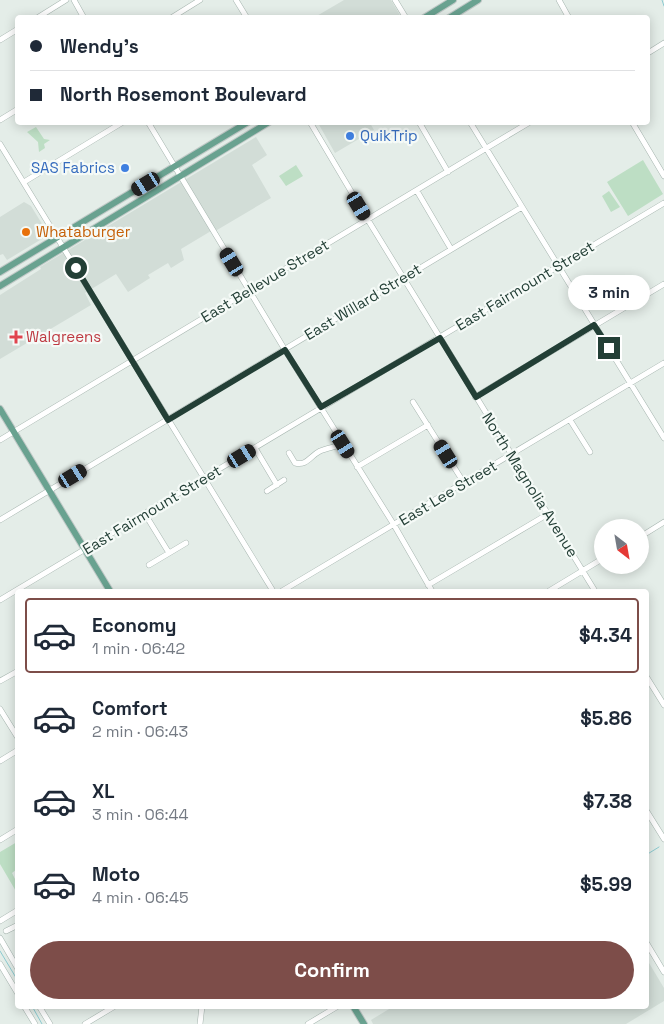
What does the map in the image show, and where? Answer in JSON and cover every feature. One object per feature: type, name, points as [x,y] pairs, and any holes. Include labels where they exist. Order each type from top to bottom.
[{"type":"main road","points":[[429,15],[454,0]]},
{"type":"main road","points":[[454,15],[478,0]]},
{"type":"main road","points":[[0,272],[243,125]]},
{"type":"main road","points":[[0,286],[264,125]]},
{"type":"main road","points":[[0,409],[109,589]]},
{"type":"main road","points":[[355,1009],[364,1024]]},
{"type":"street","points":[[42,15],[66,0]]},
{"type":"street","points":[[74,0],[82,15]]},
{"type":"street","points":[[176,15],[200,0]]},
{"type":"street","points":[[236,0],[245,15]]},
{"type":"street","points":[[395,0],[404,15]]},
{"type":"street","points":[[559,0],[567,15]]},
{"type":"street","points":[[0,40],[15,31]]},
{"type":"street","points":[[650,52],[664,43]]},
{"type":"street","points":[[0,120],[15,111]]},
{"type":"street","points":[[24,182],[118,125]]},
{"type":"street","points":[[150,125],[285,350],[394,525],[431,589]]},
{"type":"street","name":"North Magnolia Avenue","points":[[312,125],[594,589]]},
{"type":"street","points":[[421,125],[448,172]]},
{"type":"street","points":[[472,125],[664,438]]},
{"type":"street","name":"East Bellevue Street","points":[[0,440],[525,125]]},
{"type":"street","points":[[634,125],[664,176]]},
{"type":"street","points":[[0,144],[272,589]]},
{"type":"street","points":[[416,191],[451,249]]},
{"type":"street","name":"East Fairmount Street","points":[[19,589],[664,202]]},
{"type":"street","name":"East Willard Street","points":[[0,520],[522,207]]},
{"type":"street","points":[[476,397],[664,284]]},
{"type":"street","name":"East Lee Street","points":[[285,589],[664,363]]},
{"type":"street","points":[[413,402],[464,483]]},
{"type":"street","points":[[570,420],[590,452]]},
{"type":"street","points":[[357,467],[428,425]]},
{"type":"street","points":[[289,453],[295,462],[300,464],[311,459],[319,452],[343,444]]},
{"type":"street","points":[[255,448],[276,485]]},
{"type":"street","points":[[267,491],[284,480]]},
{"type":"street","points":[[145,514],[168,553]]},
{"type":"street","points":[[428,585],[548,514]]},
{"type":"street","points":[[649,531],[664,522]]},
{"type":"street","points":[[149,565],[186,543]]},
{"type":"street","points":[[552,589],[594,564]]},
{"type":"street","name":"East Fairmount Street","points":[[0,600],[15,591]]},
{"type":"street","points":[[0,681],[15,673]]},
{"type":"street","points":[[649,681],[664,705]]},
{"type":"street","points":[[0,709],[15,733]]},
{"type":"street","points":[[0,761],[15,752]]},
{"type":"street","points":[[649,815],[664,839]]},
{"type":"street","points":[[0,840],[15,831]]},
{"type":"street","points":[[0,921],[15,912]]},
{"type":"street","points":[[6,917],[15,926],[6,932]]},
{"type":"street","points":[[0,938],[15,963]]},
{"type":"street","points":[[649,947],[664,972]]},
{"type":"street","points":[[0,964],[15,989]]},
{"type":"street","points":[[26,1009],[34,1024]]},
{"type":"street","points":[[41,1009],[50,1024]]},
{"type":"street","points":[[85,1024],[110,1009]]},
{"type":"street","points":[[200,1024],[202,1009]]},
{"type":"street","points":[[308,1024],[333,1009]]},
{"type":"shaded area","points":[[344,0],[391,0],[400,15],[318,15]]},
{"type":"shaded area","points":[[319,125],[371,125],[374,130],[335,153]]},
{"type":"shaded area","points":[[256,137],[267,155],[252,165],[271,198],[181,249],[184,260],[171,268],[168,263],[148,275],[150,278],[128,292],[116,274],[85,293],[91,305],[0,359],[0,295],[41,269],[40,267]]},
{"type":"shaded area","points":[[24,202],[31,206],[47,232],[45,237],[7,260],[3,254],[0,255],[0,217]]},
{"type":"shaded area","points":[[649,963],[664,988],[664,1001],[626,1024],[373,1024],[371,1020],[389,1009],[649,1009]]},
{"type":"green space","points":[[36,127],[44,139],[50,140],[44,144],[45,148],[39,152],[38,142],[27,132]]},
{"type":"green space","points":[[643,160],[663,194],[628,216],[607,182]]},
{"type":"green space","points":[[296,165],[303,176],[286,186],[279,176]]},
{"type":"green space","points":[[609,191],[620,207],[611,212],[602,196]]},
{"type":"green space","points":[[15,843],[15,871],[12,873],[15,879],[15,890],[0,864],[0,852]]},
{"type":"waterway","points":[[662,0],[664,6]]},
{"type":"waterway","points":[[649,853],[659,847]]},
{"type":"waterway","points":[[0,951],[15,976]]},
{"type":"waterway","points":[[34,1009],[42,1024]]},
{"type":"place","name":"QuikTrip","points":[[350,136]]},
{"type":"place","name":"SAS Fabrics","points":[[125,168]]},
{"type":"place","name":"Whataburger","points":[[26,232]]},
{"type":"place","name":"Walgreens","points":[[16,337]]},
{"type":"route","points":[[76,268],[168,420],[285,350],[321,407],[440,338],[476,397],[594,325],[609,348]]}]
